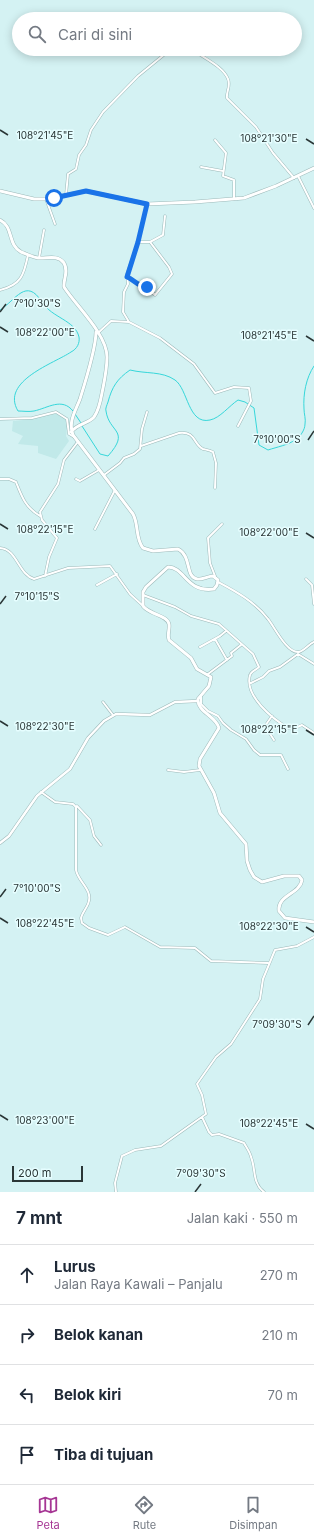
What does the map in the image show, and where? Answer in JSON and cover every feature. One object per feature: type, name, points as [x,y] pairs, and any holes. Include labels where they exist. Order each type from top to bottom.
[{"type":"main road","points":[[0,191],[34,199],[46,199],[86,191],[147,204],[234,199],[258,194],[314,168]]},
{"type":"main road","points":[[0,220],[8,225],[14,246],[28,255],[39,258],[55,257],[63,262],[66,271],[64,287],[97,333],[105,347],[107,367],[100,404],[91,419],[79,424],[72,432]]},
{"type":"main road","points":[[97,333],[80,399],[72,420],[72,432],[74,438],[104,475],[135,518],[139,541],[143,548],[153,551],[178,549],[186,555],[190,573],[193,578],[198,579],[211,576],[216,577],[218,582],[214,589],[201,589],[190,584],[175,568],[168,567],[148,584],[143,595],[143,606],[150,613],[166,619],[169,624],[169,640],[191,658],[197,669],[211,677],[210,682],[198,701],[201,709],[216,720],[219,728],[200,759],[200,770],[214,793],[222,816],[246,844],[248,866],[254,877],[259,881],[265,882],[293,875],[301,877],[301,885],[282,901],[278,908],[280,914],[289,920],[314,922]]},
{"type":"main road","points":[[0,843],[9,836],[40,792],[70,769],[95,729],[113,715],[150,715],[178,702],[198,701]]},
{"type":"street","points":[[66,195],[68,174],[76,169],[79,155],[86,145],[100,115],[138,76],[162,56]]},
{"type":"street","points":[[202,56],[214,65],[227,78],[229,85],[227,98],[256,127],[269,148],[296,177],[314,208]]},
{"type":"street","points":[[215,140],[226,153],[223,171],[224,178],[234,180],[234,199]]},
{"type":"street","points":[[201,167],[223,171]]},
{"type":"street","points":[[46,199],[55,224]]},
{"type":"street","points":[[129,322],[124,312],[124,293],[128,284],[127,278],[138,242],[147,204]]},
{"type":"street","points":[[138,242],[150,242],[164,234],[165,216]]},
{"type":"street","points":[[39,258],[44,230]]},
{"type":"street","points":[[127,278],[131,278],[155,295],[172,274],[170,267],[150,242]]},
{"type":"street","points":[[0,290],[11,288],[18,282],[28,255]]},
{"type":"street","points":[[97,333],[103,330],[111,321],[129,322],[160,338],[196,366],[214,392],[220,393],[234,387],[248,387],[250,390],[250,402],[238,426]]},
{"type":"street","points":[[0,420],[19,419],[53,412],[59,413],[69,422],[69,434],[74,438]]},
{"type":"street","points":[[104,475],[120,463],[124,458],[137,452],[141,446],[142,429],[147,412]]},
{"type":"street","points":[[141,446],[178,433],[192,436],[202,448],[213,452],[216,463],[215,488]]},
{"type":"street","points":[[40,516],[41,509],[58,484],[64,460],[77,443]]},
{"type":"street","points":[[76,479],[79,482],[99,470]]},
{"type":"street","points":[[0,479],[9,479],[16,482],[24,502],[40,516],[57,538],[48,558],[45,576]]},
{"type":"street","points":[[95,529],[115,490]]},
{"type":"street","points":[[216,577],[210,563],[208,538],[222,524]]},
{"type":"street","points":[[0,548],[10,552],[29,577],[34,579],[68,568],[96,568],[109,565],[117,574],[130,594],[143,606]]},
{"type":"street","points":[[97,585],[117,574]]},
{"type":"street","points":[[306,579],[312,585],[314,604]]},
{"type":"street","points":[[218,582],[251,601],[260,608],[284,644],[314,664]]},
{"type":"street","points":[[143,595],[176,607],[189,615],[216,623],[226,631],[253,654],[259,665],[258,669],[251,673],[250,684],[256,701],[288,728],[302,725],[314,733]]},
{"type":"street","points":[[200,647],[226,631]]},
{"type":"street","points":[[215,639],[227,660]]},
{"type":"street","points":[[250,684],[264,677],[269,671],[280,667],[297,653],[314,642]]},
{"type":"street","points":[[208,674],[227,660],[241,645]]},
{"type":"street","points":[[201,695],[201,704],[207,711],[218,716],[223,724],[243,736],[260,755],[282,756],[288,769]]},
{"type":"street","points":[[103,702],[113,715]]},
{"type":"street","points":[[272,716],[265,726],[274,740]]},
{"type":"street","points":[[168,770],[184,772],[200,770]]},
{"type":"street","points":[[40,792],[55,802],[76,806],[90,820],[94,836],[101,845]]},
{"type":"street","points":[[76,806],[76,870],[77,877],[87,888],[89,899],[88,905],[80,918],[85,926],[107,934],[120,928],[126,928],[160,947],[195,948],[211,961],[268,963]]},
{"type":"street","points":[[116,1192],[115,1183],[122,1156],[135,1150],[159,1147],[202,1117],[206,1112],[198,1082],[216,1057],[231,1044],[260,999],[262,984],[268,963],[275,950],[300,945],[314,937]]},
{"type":"street","points":[[202,1117],[208,1132],[212,1135],[219,1134],[244,1143],[252,1158],[255,1178],[260,1188],[264,1192]]},
{"type":"shaded area","points":[[55,413],[65,418],[68,422],[66,436],[69,441],[56,459],[38,453],[38,446],[18,444],[23,436],[12,431],[13,421],[33,419]]},
{"type":"waterway","points":[[0,310],[16,296],[26,291],[31,291],[51,312],[77,331],[79,337],[78,346],[73,351],[32,374],[16,391],[14,400],[18,411],[34,411],[60,404],[69,407],[73,411]]},
{"type":"waterway","points":[[82,426],[100,454],[108,456],[115,448],[118,441],[118,436],[108,418],[106,408],[111,392],[116,384],[130,370],[165,375],[175,380],[183,391],[193,412],[197,417],[203,420],[214,419],[238,400],[245,402],[254,408],[259,445],[268,450],[292,442],[299,437],[303,431],[305,426],[305,392],[307,381],[314,366]]},
{"type":"waterway","points":[[75,414],[81,423]]},
{"type":"route","points":[[54,198],[86,191],[147,204],[138,242],[127,277],[131,278],[139,286],[147,287]]}]
